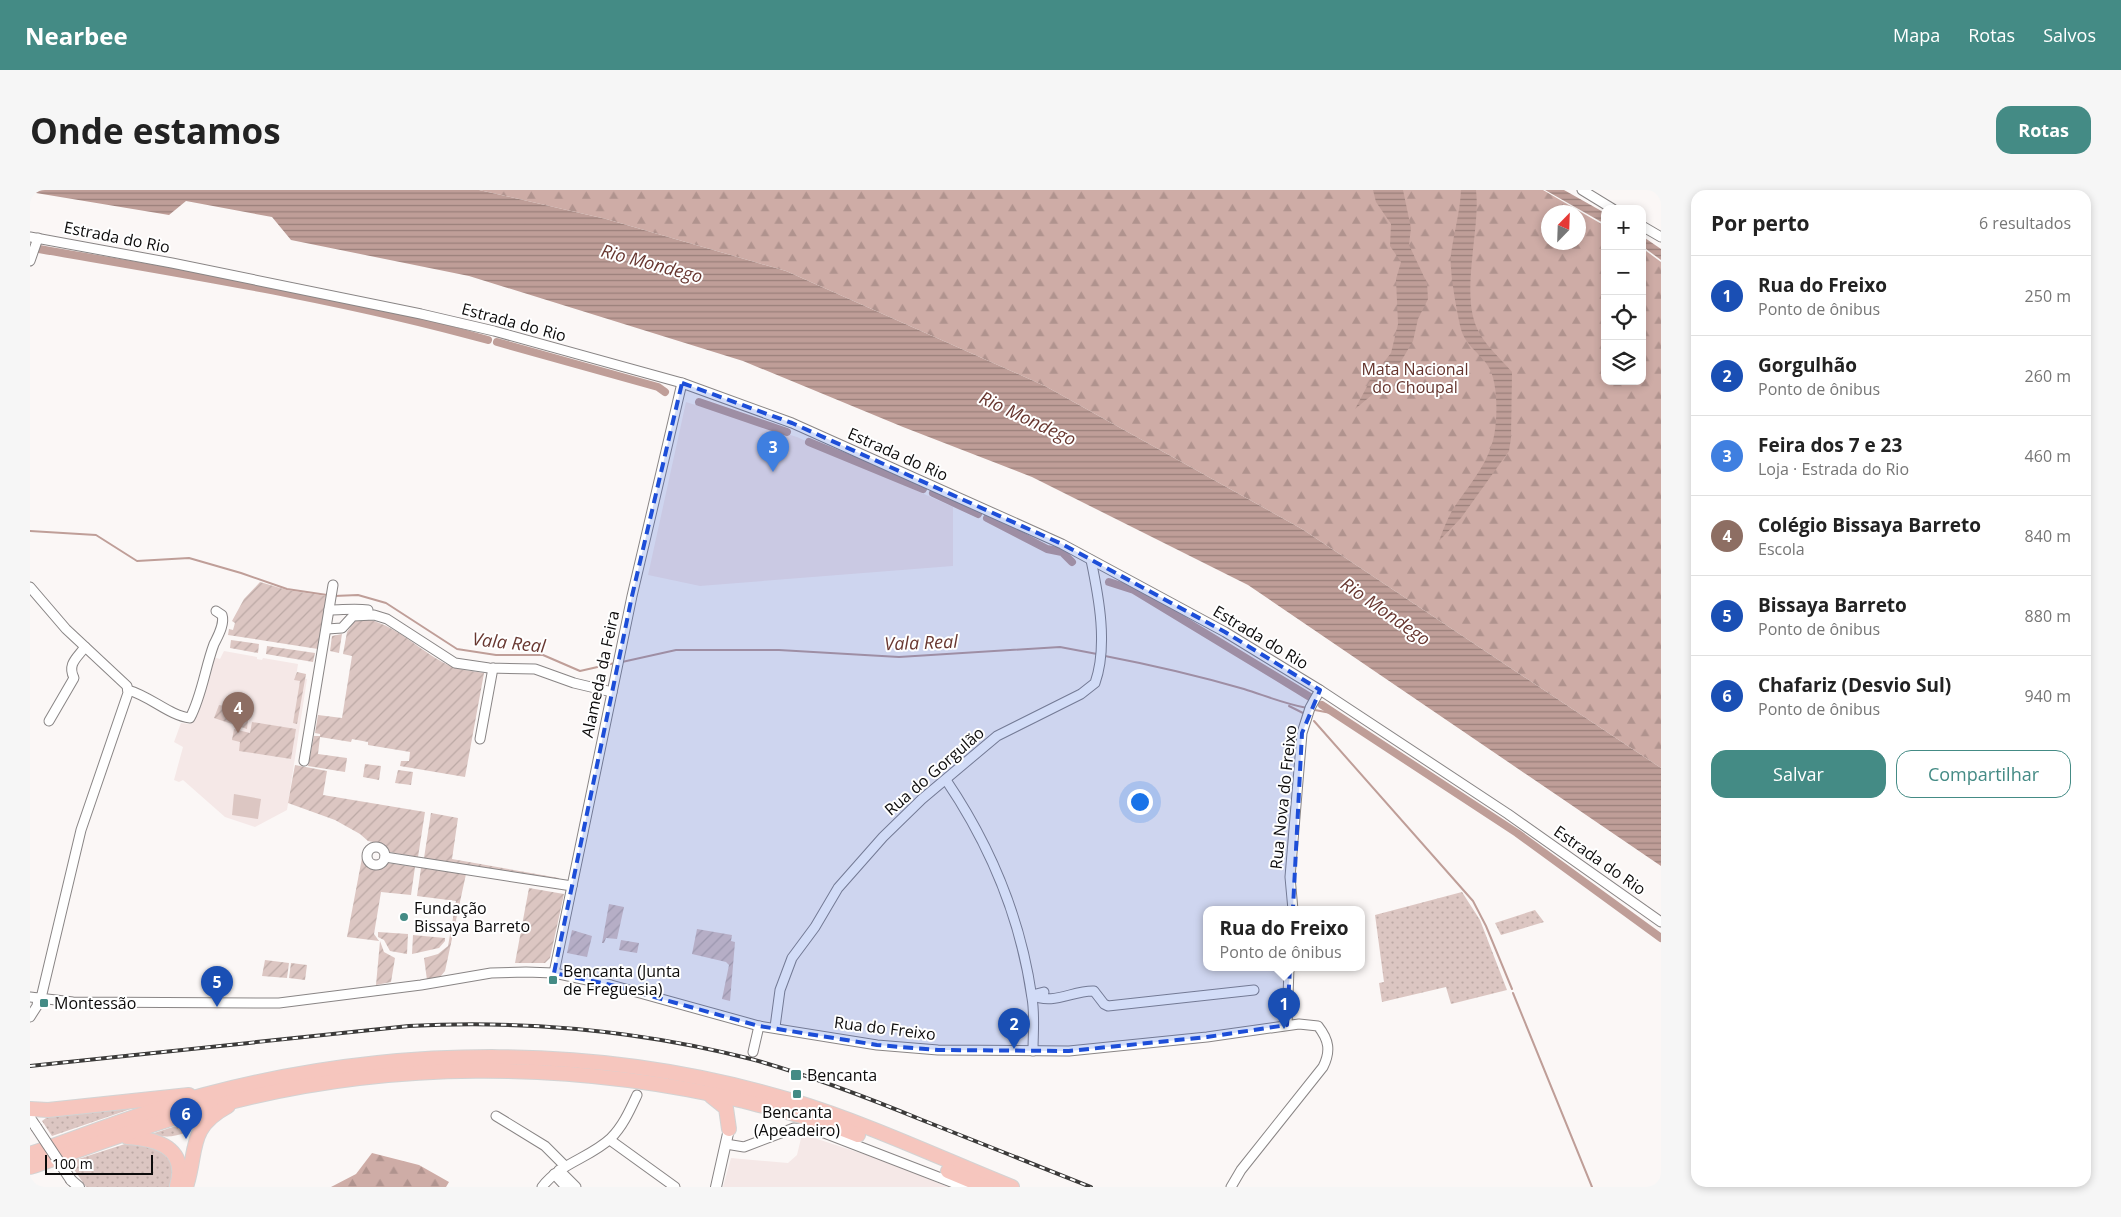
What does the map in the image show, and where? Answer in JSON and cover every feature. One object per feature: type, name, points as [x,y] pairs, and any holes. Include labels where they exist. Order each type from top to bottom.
[{"type":"highway","points":[[30,1154],[205,1095],[313,1072],[410,1060],[508,1056],[628,1065],[705,1078],[795,1102],[851,1122],[1012,1187]]},
{"type":"highway","points":[[30,1167],[208,1108],[239,1100],[362,1078],[455,1070],[509,1070],[614,1077],[706,1093],[761,1106],[848,1130],[986,1187]]},
{"type":"highway","points":[[706,1093],[726,1108],[729,1129]]},
{"type":"highway","points":[[32,1119],[48,1110],[171,1095],[205,1095]]},
{"type":"highway","points":[[186,1187],[192,1150],[200,1128],[219,1111],[239,1100]]},
{"type":"highway","points":[[729,1129],[739,1109],[743,1106],[761,1106]]},
{"type":"highway","points":[[119,1137],[157,1141],[172,1151],[180,1164],[180,1176],[177,1187]]},
{"type":"street","points":[[1582,190],[1606,205]]},
{"type":"street","points":[[1646,228],[1661,237]]},
{"type":"street","points":[[30,262],[34,237]]},
{"type":"street","name":"Estrada do Rio","points":[[34,237],[421,314],[494,331],[682,383],[792,423],[1062,544],[1225,632],[1320,690],[1508,814],[1661,922]]},
{"type":"street","name":"Alameda da Feira","points":[[554,973],[651,509],[682,383]]},
{"type":"street","name":"Rua do Gorgulão","points":[[775,1027],[780,990],[788,966],[815,927],[828,903],[883,837],[997,736],[1082,694],[1095,683],[1100,650],[1099,610],[1091,560]]},
{"type":"street","points":[[304,761],[333,584]]},
{"type":"street","points":[[30,587],[85,647],[127,686],[128,690],[81,830],[36,998],[37,1006],[30,1017]]},
{"type":"street","points":[[329,610],[354,608],[385,614],[442,650],[462,660],[478,663],[538,665],[613,689]]},
{"type":"street","points":[[342,610],[350,619]]},
{"type":"street","points":[[128,690],[141,694],[181,717],[190,718],[197,705],[210,655],[223,622],[222,615],[216,611]]},
{"type":"street","points":[[327,629],[342,628],[350,619],[358,614],[374,615],[387,620],[455,663],[469,667],[535,669],[574,683],[613,689]]},
{"type":"street","points":[[49,721],[74,678],[70,671],[71,667],[85,647]]},
{"type":"street","points":[[480,739],[493,668]]},
{"type":"street","name":"Rua Nova do Freixo","points":[[1293,906],[1290,877],[1302,741],[1310,708],[1320,690]]},
{"type":"street","points":[[946,780],[971,817],[998,878],[1024,951],[1032,995],[1033,1051]]},
{"type":"street","points":[[384,857],[572,886]]},
{"type":"street","points":[[1287,1025],[1289,971]]},
{"type":"street","name":"Rua do Freixo","points":[[36,998],[73,1002],[279,1003],[421,985],[491,973],[554,973],[611,985],[759,1026],[775,1027],[877,1045],[938,1050],[1069,1051],[1207,1037],[1287,1025],[1310,1024],[1318,1026],[1328,1044],[1326,1060],[1241,1170],[1231,1187]]},
{"type":"street","points":[[1032,995],[1045,999],[1057,998],[1080,990],[1094,991],[1104,1004],[1108,1006],[1254,990]]},
{"type":"street","points":[[1032,995],[1044,992]]},
{"type":"street","points":[[753,1052],[759,1026]]},
{"type":"street","points":[[542,1187],[559,1170],[610,1140],[620,1128],[637,1095]]},
{"type":"street","points":[[496,1116],[545,1146],[559,1170],[566,1187]]},
{"type":"street","points":[[32,1119],[73,1183],[79,1187]]},
{"type":"street","points":[[726,1144],[744,1147],[794,1128],[814,1129],[964,1187]]},
{"type":"street","points":[[716,1187],[729,1129]]},
{"type":"street","points":[[610,1140],[675,1187]]},
{"type":"street","points":[[559,1170],[576,1187]]},
{"type":"highlighted area","points":[[682,383],[792,423],[1062,544],[1225,632],[1320,690],[1302,733],[1287,1025],[1207,1037],[1069,1051],[938,1050],[877,1045],[759,1026],[611,985],[554,973],[632,596]]},
{"type":"shaded area","points":[[686,402],[797,437],[953,507],[953,566],[700,586],[648,575]]},
{"type":"shaded area","points":[[260,582],[287,590],[326,596],[318,649],[228,635],[229,629],[233,630],[235,623],[232,621],[244,599]]},
{"type":"shaded area","points":[[362,618],[396,631],[446,664],[460,669],[484,673],[465,777],[400,766],[401,761],[409,761],[410,752],[368,745],[368,742],[352,739],[351,742],[320,737],[318,754],[347,758],[345,772],[308,766],[314,736],[320,736],[320,734],[315,733],[318,715],[342,718],[352,656],[343,654],[347,632],[355,620]]},
{"type":"shaded area","points":[[342,634],[339,653],[330,651],[332,636]]},
{"type":"shaded area","points":[[231,640],[259,644],[258,653],[230,648]]},
{"type":"shaded area","points":[[267,646],[315,653],[313,662],[266,654]]},
{"type":"shaded area","points":[[224,651],[257,657],[257,659],[262,660],[263,658],[298,664],[296,677],[307,679],[287,810],[255,827],[225,817],[183,780],[179,782],[174,780],[183,747],[174,742],[181,723],[190,724],[199,705],[213,657],[220,659]]},
{"type":"shaded area","points":[[297,672],[306,674],[297,724],[293,723],[300,681],[294,680]]},
{"type":"shaded area","points":[[219,705],[249,710],[247,729],[214,718]]},
{"type":"shaded area","points":[[252,722],[296,729],[291,759],[239,751],[240,742],[232,740],[234,729],[250,733]]},
{"type":"shaded area","points":[[365,764],[381,766],[379,780],[363,777]]},
{"type":"shaded area","points":[[295,765],[327,771],[323,795],[425,812],[418,857],[389,852],[383,844],[368,841],[360,834],[335,820],[288,803]]},
{"type":"shaded area","points":[[398,770],[413,772],[411,785],[395,783]]},
{"type":"shaded area","points":[[234,794],[261,799],[258,819],[232,815]]},
{"type":"shaded area","points":[[431,813],[458,818],[452,859],[559,878],[558,881],[424,858]]},
{"type":"shaded area","points":[[362,858],[368,865],[376,868],[382,868],[387,863],[415,867],[411,895],[381,892],[374,934],[379,941],[347,937]]},
{"type":"shaded area","points":[[421,868],[466,874],[445,971],[440,977],[427,980],[424,958],[438,954],[448,946],[456,901],[417,896]]},
{"type":"shaded area","points":[[529,888],[564,894],[550,958],[545,963],[515,963]]},
{"type":"shaded area","points":[[1462,892],[1480,920],[1507,990],[1451,1004],[1446,987],[1382,1002],[1379,983],[1384,982],[1375,915]]},
{"type":"shaded area","points":[[609,904],[624,907],[617,939],[606,938],[604,943],[602,943]]},
{"type":"shaded area","points":[[1535,910],[1544,922],[1501,935],[1495,923]]},
{"type":"shaded area","points":[[697,929],[732,935],[731,941],[735,942],[730,1001],[722,999],[729,965],[726,962],[692,954]]},
{"type":"shaded area","points":[[572,930],[592,936],[587,957],[567,953]]},
{"type":"shaded area","points":[[378,932],[408,934],[407,954],[390,951],[384,940],[378,937]]},
{"type":"shaded area","points":[[413,935],[445,938],[445,941],[439,948],[412,954]]},
{"type":"shaded area","points":[[621,940],[639,943],[637,953],[619,950]]},
{"type":"shaded area","points":[[380,941],[384,952],[395,958],[391,982],[376,985]]},
{"type":"shaded area","points":[[265,960],[289,963],[287,978],[262,976]]},
{"type":"shaded area","points":[[291,963],[307,965],[305,980],[289,978]]},
{"type":"shaded area","points":[[154,1101],[52,1136],[42,1121],[50,1115]]},
{"type":"shaded area","points":[[201,1118],[192,1129],[179,1135],[158,1136],[151,1134]]},
{"type":"shaded area","points":[[802,1134],[888,1162],[948,1187],[723,1187],[731,1158],[788,1163],[797,1155]]},
{"type":"shaded area","points":[[128,1143],[151,1143],[173,1160],[174,1187],[86,1187],[69,1162]]},
{"type":"green space","name":"Mata Nacional do Choupal","points":[[479,190],[1543,190],[1569,205],[1541,205],[1541,250],[1586,250],[1586,215],[1601,224],[1601,385],[1646,385],[1646,251],[1661,262],[1661,768],[1302,529],[1045,386],[786,271],[606,219]]},
{"type":"green space","points":[[372,1153],[419,1165],[449,1182],[446,1187],[331,1187],[356,1174]]},
{"type":"water","name":"Rio Mondego","points":[[30,190],[479,190],[606,219],[786,271],[1045,386],[1302,529],[1661,768],[1661,866],[1248,585],[1032,477],[903,427],[743,361],[469,276],[291,240],[272,217],[186,201],[169,215],[30,192]]},
{"type":"water","points":[[1373,190],[1403,190],[1411,228],[1409,245],[1427,283],[1428,299],[1418,319],[1413,341],[1400,363],[1378,390],[1355,409],[1372,377],[1391,353],[1398,324],[1396,279],[1401,262],[1390,246],[1391,224],[1376,202]]},
{"type":"water","points":[[1461,190],[1476,190],[1476,225],[1470,283],[1471,302],[1474,319],[1480,334],[1512,372],[1511,438],[1509,451],[1461,518],[1439,541],[1451,513],[1489,453],[1494,436],[1496,416],[1496,393],[1492,373],[1485,361],[1463,335],[1454,292],[1451,254]]},
{"type":"water","points":[[1545,190],[1564,190],[1601,211],[1601,222],[1586,213],[1586,205],[1571,205]]},
{"type":"water","points":[[1646,239],[1661,249],[1661,260],[1646,249]]},
{"type":"waterway","points":[[39,249],[208,278],[321,300],[433,325],[488,340]]},
{"type":"waterway","points":[[497,342],[658,387],[665,392]]},
{"type":"waterway","points":[[699,402],[787,432]]},
{"type":"waterway","points":[[809,442],[923,489]]},
{"type":"waterway","points":[[933,493],[978,514]]},
{"type":"waterway","points":[[987,518],[1047,549],[1062,552],[1072,562]]},
{"type":"waterway","name":"Vala Real","points":[[30,531],[96,535],[137,561],[189,558],[287,589],[327,595]]},
{"type":"waterway","points":[[1109,582],[1134,590],[1310,697]]},
{"type":"waterway","name":"Vala Real","points":[[334,596],[358,595],[386,603],[457,649],[496,655],[543,655],[580,671],[615,663]]},
{"type":"waterway","name":"Vala Real","points":[[622,662],[676,650],[779,650],[899,657],[1060,647],[1097,654]]},
{"type":"waterway","name":"Vala Real","points":[[1105,656],[1210,680],[1307,708]]},
{"type":"waterway","points":[[1322,705],[1517,833],[1661,938]]},
{"type":"waterway","name":"Vala Real","points":[[1289,706],[1305,714]]},
{"type":"waterway","name":"Vala Real","points":[[1315,710],[1336,714]]},
{"type":"waterway","points":[[1314,721],[1473,901],[1486,926],[1512,989]]},
{"type":"waterway","points":[[1513,993],[1592,1187]]},
{"type":"railway","points":[[30,1066],[409,1026],[495,1025],[581,1029],[624,1034],[709,1049],[773,1065],[859,1095],[1091,1187]]},
{"type":"place","name":"Feira dos 7 e 23","points":[[773,472]]},
{"type":"place","name":"Colégio Bissaya Barreto","points":[[238,733]]},
{"type":"place","name":"Fundação Bissaya Barreto","points":[[404,917]]},
{"type":"place","name":"Bencanta (Junta de Freguesia)","points":[[553,980]]},
{"type":"place","name":"Montessão","points":[[44,1003]]},
{"type":"place","name":"Bissaya Barreto","points":[[217,1007]]},
{"type":"place","name":"Rua do Freixo","points":[[1284,1029]]},
{"type":"place","name":"Gorgulhão","points":[[1014,1049]]},
{"type":"place","name":"Bencanta","points":[[796,1075]]},
{"type":"place","name":"Bencanta (Apeadeiro)","points":[[797,1094]]},
{"type":"place","name":"Chafariz (Desvio Sul)","points":[[186,1139]]}]
